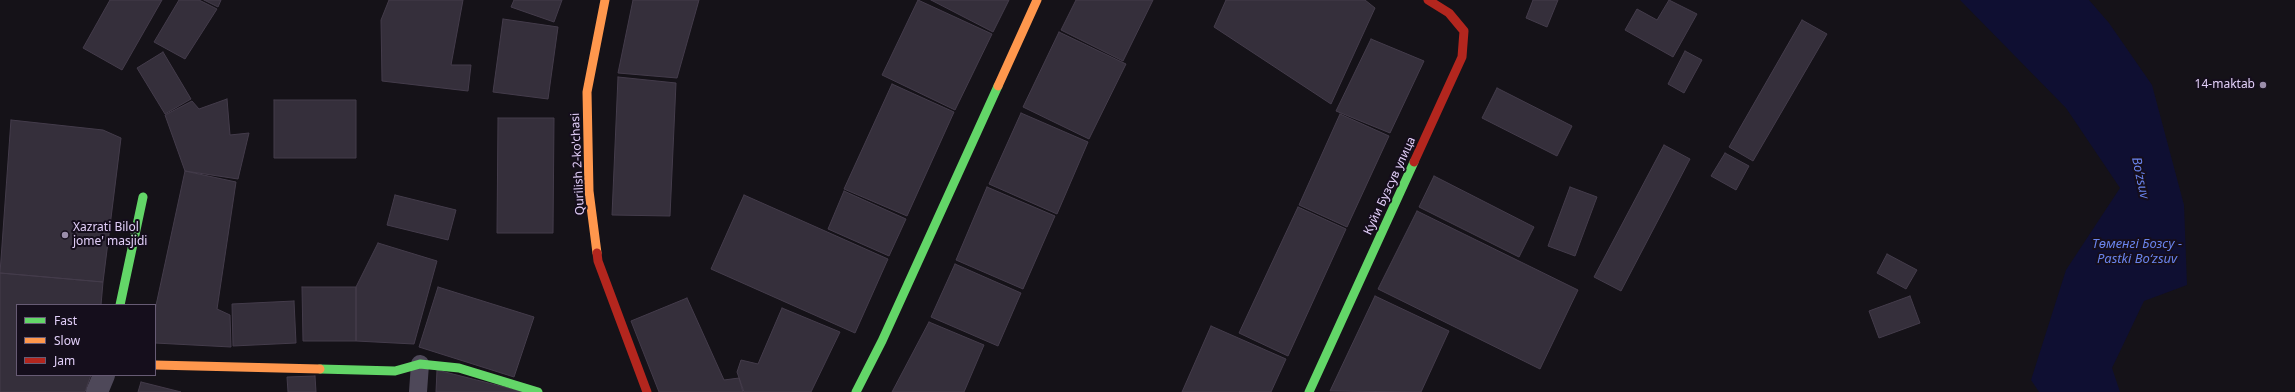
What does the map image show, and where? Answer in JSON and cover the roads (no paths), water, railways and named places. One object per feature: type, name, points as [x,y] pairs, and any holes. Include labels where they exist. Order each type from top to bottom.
[{"type":"street","name":"Qurilish 2-ko'chasi","points":[[605,0],[587,92],[589,191],[598,261],[647,392]]},
{"type":"street","points":[[856,392],[882,341],[1037,0]]},
{"type":"street","name":"Куйи Бузсув улица","points":[[1309,392],[1462,57],[1464,31],[1448,13],[1428,0]]},
{"type":"street","points":[[120,304],[143,197]]},
{"type":"street","points":[[156,365],[395,371],[420,364],[459,368],[538,392]]},
{"type":"street","points":[[97,392],[104,376]]},
{"type":"lane","points":[[418,392],[420,364]]},
{"type":"water","name":"Төменгі Бозсу - Pastki Boʻzsuv","points":[[1960,0],[2089,0],[2109,23],[2152,85],[2184,205],[2187,285],[2144,301],[2112,368],[2120,392],[2039,392],[2031,380],[2066,270],[2120,188],[2066,108]]},
{"type":"place","name":"14-maktab","points":[[2263,85]]},
{"type":"place","name":"Xazrati Bilol jome' masjidi","points":[[65,235]]},
{"type":"water label","name":"Boʻzsuv","points":[[2140,178]]}]
